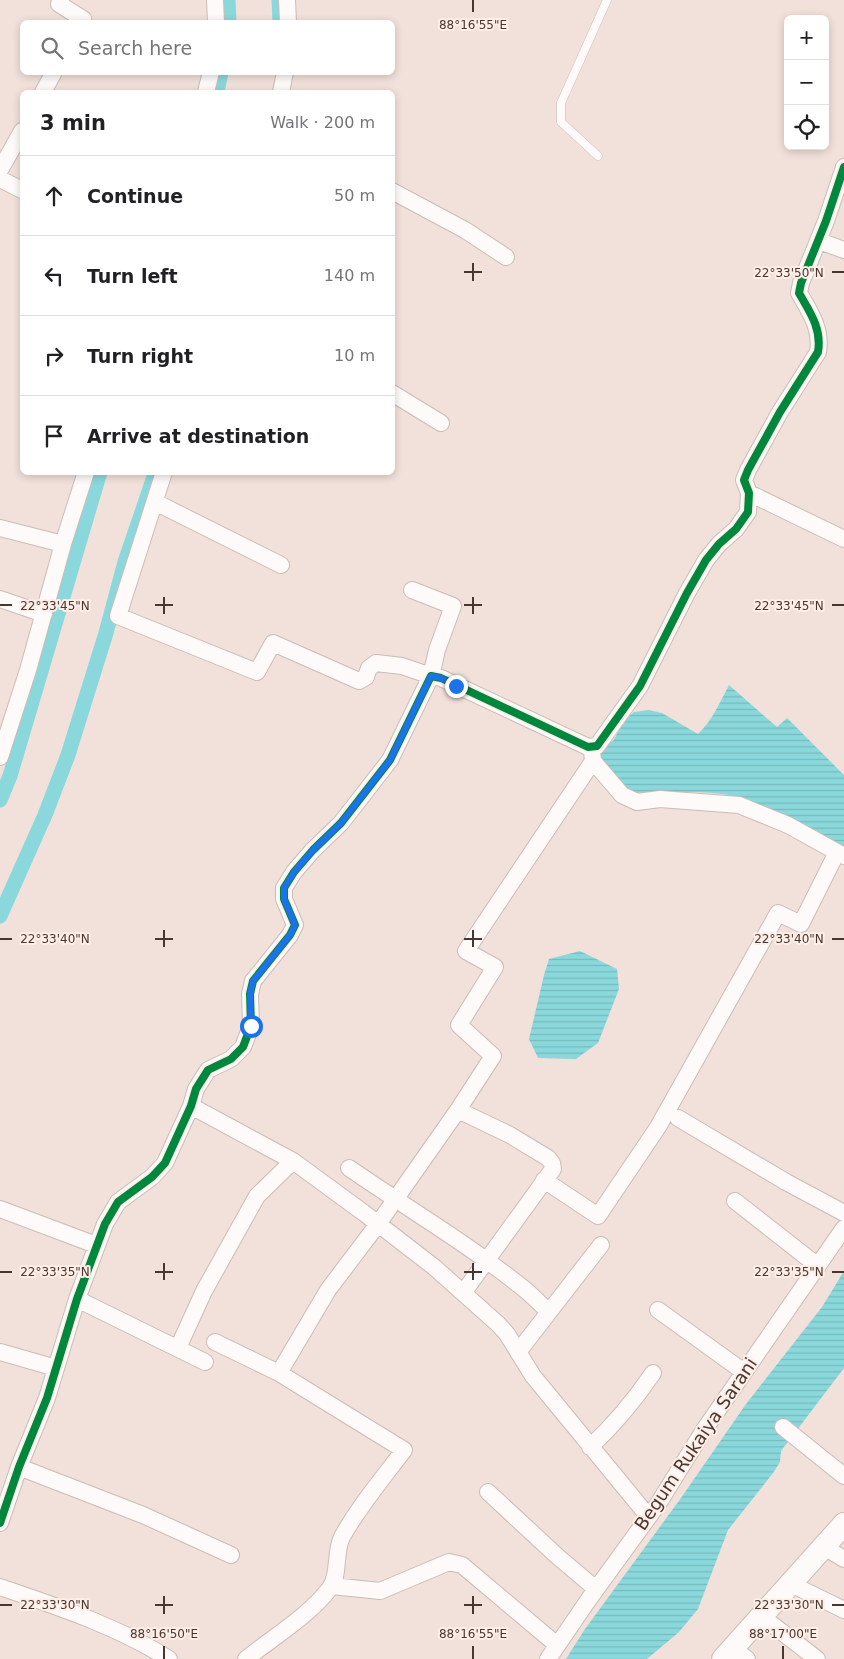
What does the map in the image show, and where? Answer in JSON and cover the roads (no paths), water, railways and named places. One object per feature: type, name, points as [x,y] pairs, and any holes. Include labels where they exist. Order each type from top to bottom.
[{"type":"main road","points":[[734,1655],[761,1616],[844,1524]]},
{"type":"street","points":[[61,0],[59,4],[83,20]]},
{"type":"street","points":[[215,0],[216,20]]},
{"type":"street","points":[[287,0],[288,20]]},
{"type":"street","points":[[44,90],[52,75]]},
{"type":"street","points":[[206,90],[210,75]]},
{"type":"street","points":[[281,90],[284,75]]},
{"type":"street","points":[[0,170],[20,135]]},
{"type":"street","points":[[279,1373],[328,1290],[395,1200],[493,1056],[459,1025],[495,967],[466,951],[597,746],[640,686],[687,593],[706,560],[719,544],[736,529],[748,512],[749,493],[744,480],[748,470],[780,412],[818,352],[820,341],[813,318],[799,293],[844,167]]},
{"type":"street","points":[[0,179],[20,189]]},
{"type":"street","points":[[395,193],[465,230],[506,257]]},
{"type":"street","points":[[819,241],[844,250]]},
{"type":"street","points":[[395,394],[441,422]]},
{"type":"street","points":[[0,757],[85,475]]},
{"type":"street","points":[[163,475],[118,616],[257,672],[273,643],[359,681],[366,677],[369,668],[376,663],[402,666],[441,678],[588,747],[622,795],[637,802],[660,799],[739,805],[788,825],[842,854],[801,924],[778,913],[658,1127],[598,1216],[544,1180]]},
{"type":"street","points":[[749,493],[844,540]]},
{"type":"street","points":[[154,502],[281,565]]},
{"type":"street","points":[[0,528],[63,544]]},
{"type":"street","points":[[0,1523],[19,1467],[47,1398],[77,1299],[105,1224],[118,1202],[152,1177],[164,1163],[191,1106],[196,1089],[208,1070],[231,1059],[243,1048],[251,1026],[250,994],[253,981],[290,935],[295,925],[284,899],[284,888],[294,872],[313,850],[341,823],[390,760],[431,676],[453,606],[412,590]]},
{"type":"street","points":[[0,599],[44,614]]},
{"type":"street","points":[[191,1106],[293,1161],[434,1267],[498,1324],[533,1376],[648,1516]]},
{"type":"street","points":[[458,1110],[510,1135],[548,1158],[553,1169],[463,1293]]},
{"type":"street","points":[[678,1118],[786,1182],[844,1213]]},
{"type":"street","points":[[178,1348],[204,1291],[256,1196],[293,1161]]},
{"type":"street","points":[[349,1168],[486,1260],[526,1290],[549,1312]]},
{"type":"street","points":[[735,1202],[818,1266]]},
{"type":"street","points":[[0,1210],[96,1245]]},
{"type":"street","name":"Begum Rukaiya Sarani","points":[[553,1652],[844,1228]]},
{"type":"street","points":[[518,1352],[600,1245]]},
{"type":"street","points":[[77,1299],[205,1362]]},
{"type":"street","points":[[658,1310],[744,1372]]},
{"type":"street","points":[[215,1342],[279,1373],[404,1450],[352,1520],[342,1538],[337,1549],[332,1586],[319,1602],[246,1659]]},
{"type":"street","points":[[0,1352],[56,1368]]},
{"type":"street","points":[[590,1447],[617,1421],[633,1402],[653,1372]]},
{"type":"street","points":[[784,1427],[844,1476]]},
{"type":"street","points":[[19,1467],[143,1515],[231,1555]]},
{"type":"street","points":[[488,1492],[557,1556],[596,1589]]},
{"type":"street","points":[[824,1547],[844,1559]]},
{"type":"street","points":[[332,1586],[380,1591],[449,1562],[462,1565],[553,1652]]},
{"type":"street","points":[[791,1584],[844,1610]]},
{"type":"street","points":[[0,1587],[77,1613],[153,1649],[168,1659]]},
{"type":"street","points":[[761,1616],[817,1659]]},
{"type":"lane","points":[[598,156],[561,122],[561,102],[606,0]]},
{"type":"water","points":[[729,685],[777,727],[787,718],[844,775],[844,850],[781,814],[741,798],[709,793],[637,793],[627,789],[619,782],[598,758],[606,744],[613,741],[625,720],[634,712],[649,710],[662,713],[698,734],[712,717]]},
{"type":"water","points":[[580,951],[617,969],[619,989],[598,1043],[576,1059],[538,1058],[529,1039],[549,959]]},
{"type":"water","points":[[844,1271],[844,1368],[781,1451],[780,1462],[773,1473],[728,1530],[698,1609],[679,1632],[647,1659],[566,1659],[585,1629],[681,1498],[746,1404],[822,1307]]},
{"type":"waterway","points":[[228,0],[229,20]]},
{"type":"waterway","points":[[279,0],[280,20]]},
{"type":"waterway","points":[[217,90],[220,75]]},
{"type":"waterway","points":[[0,800],[10,776],[99,475]]},
{"type":"waterway","points":[[0,916],[45,815],[68,755],[106,633],[125,562],[155,475]]}]
